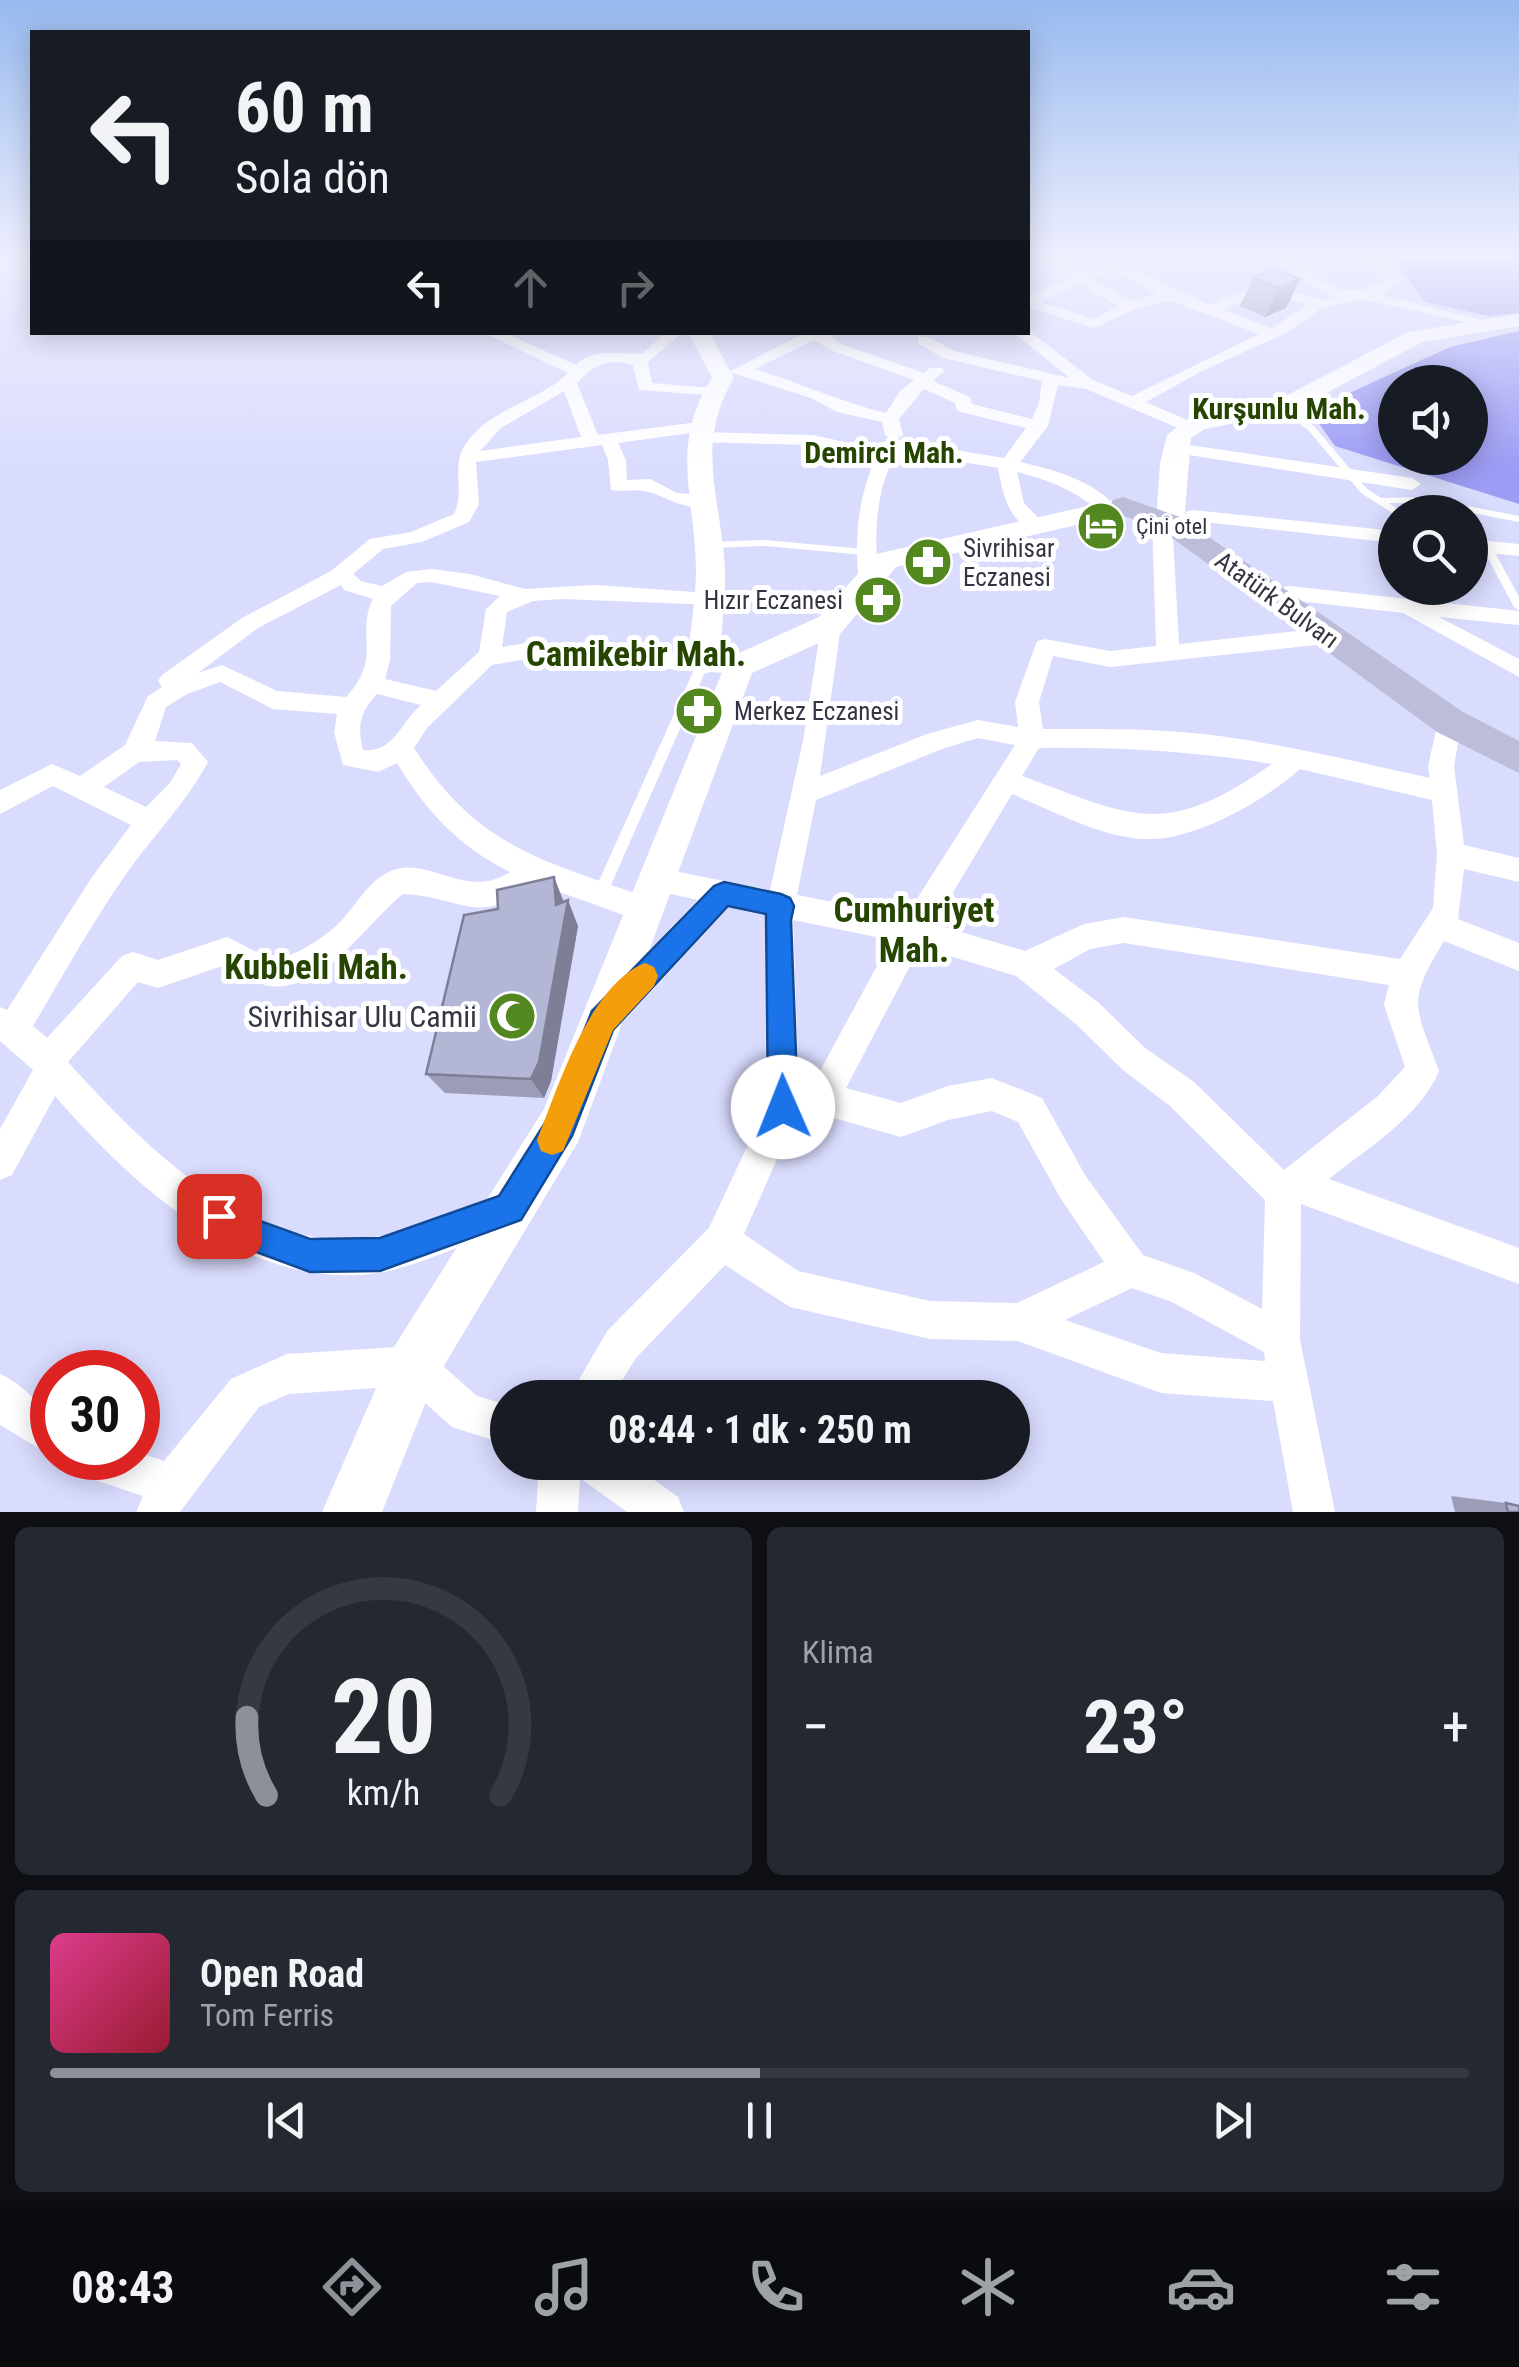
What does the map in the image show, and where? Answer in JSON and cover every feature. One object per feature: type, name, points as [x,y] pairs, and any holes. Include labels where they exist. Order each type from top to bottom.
[{"type":"main road","name":"Atatürk Bulvarı","points":[[1116,508],[1174,516],[1280,595],[1427,686],[1519,736]]},
{"type":"main road","name":"Atatürk Bulvarı","points":[[1280,595],[1325,636],[1450,722],[1519,758]]},
{"type":"street","points":[[1249,325],[1273,334]]},
{"type":"street","points":[[1134,402],[1288,325]]},
{"type":"street","points":[[1168,654],[1174,516],[1183,438],[1198,423],[1284,407],[1416,337],[1489,325]]},
{"type":"street","points":[[495,335],[572,377],[600,441],[618,460],[618,486],[650,485],[673,498],[704,500]]},
{"type":"street","points":[[634,359],[648,357],[673,335]]},
{"type":"street","points":[[700,335],[725,380]]},
{"type":"street","points":[[352,1512],[413,1366],[561,1125],[652,895],[721,665],[708,600],[708,545],[697,432],[725,380],[815,335]]},
{"type":"street","points":[[818,335],[838,348],[958,395],[964,407],[1038,426]]},
{"type":"street","points":[[1024,335],[1061,366],[1134,402],[1183,438],[1412,484]]},
{"type":"street","points":[[923,340],[950,355],[1096,386]]},
{"type":"street","points":[[82,788],[134,752],[143,741],[156,702],[168,682],[210,656],[225,640],[338,576],[377,543],[429,534],[462,518],[470,504],[469,458],[482,434],[572,377],[589,361],[614,350],[640,362],[645,387],[725,380],[817,394],[842,408],[890,419]]},
{"type":"street","points":[[890,419],[906,395],[950,355]]},
{"type":"street","points":[[1036,526],[1015,505],[1007,466],[1038,426],[1051,389],[1050,378]]},
{"type":"street","points":[[599,1380],[622,1344],[722,1241],[783,1107],[778,920],[804,794],[830,625],[866,567],[868,518],[895,432],[890,419]]},
{"type":"street","points":[[469,458],[697,432],[798,438],[1007,466],[1077,486],[1116,508]]},
{"type":"street","points":[[866,567],[1116,508]]},
{"type":"street","points":[[1174,516],[1378,535]]},
{"type":"street","points":[[1488,547],[1519,550]]},
{"type":"street","points":[[338,576],[350,580],[351,585],[392,592]]},
{"type":"street","points":[[520,596],[472,582],[420,576],[407,578],[392,592],[380,604],[379,660],[372,684],[351,706],[346,732],[352,758],[378,762],[402,748],[418,721],[489,657],[526,651],[592,652],[721,665],[830,625]]},
{"type":"street","points":[[489,657],[497,609],[502,601],[520,596],[553,592],[708,600]]},
{"type":"street","points":[[1280,595],[1378,603]]},
{"type":"street","points":[[1400,605],[1519,618]]},
{"type":"street","points":[[1400,605],[1519,669]]},
{"type":"street","points":[[823,1098],[913,931],[1032,739],[1027,702],[1045,646],[1110,659],[1325,636]]},
{"type":"street","points":[[156,702],[179,688],[222,672],[273,700],[351,706]]},
{"type":"street","points":[[372,684],[440,701]]},
{"type":"street","points":[[1314,1512],[1281,1340],[1289,1189],[1390,1108],[1423,1071],[1398,1005],[1407,974],[1447,911],[1451,854],[1441,766],[1450,722]]},
{"type":"street","points":[[804,794],[978,728],[1032,739],[1148,740],[1222,746],[1296,758],[1444,792]]},
{"type":"street","points":[[402,748],[446,813],[477,838],[534,871],[600,894],[724,894],[913,931],[1025,965],[1088,1014],[1134,1059],[1182,1094],[1289,1189],[1519,1266]]},
{"type":"street","points":[[134,752],[183,750],[196,762],[179,790],[150,821],[102,886],[6,1026],[50,1065],[99,1121],[170,1185],[244,1232],[310,1256],[380,1254],[510,1209]]},
{"type":"street","points":[[1006,781],[1153,828],[1195,816],[1244,795],[1280,775],[1296,758]]},
{"type":"street","points":[[0,803],[52,774],[150,821]]},
{"type":"street","points":[[1451,854],[1519,870]]},
{"type":"street","points":[[0,1163],[50,1065],[133,966],[158,974],[227,951],[268,972],[294,969],[347,936],[375,899],[398,882],[418,882],[463,896],[503,892],[534,871]]},
{"type":"street","points":[[602,1020],[724,894]]},
{"type":"street","points":[[1438,925],[1519,957]]},
{"type":"street","points":[[1025,965],[1055,955],[1084,937],[1124,930],[1407,974]]},
{"type":"street","points":[[783,1107],[823,1098],[900,1120],[948,1103],[992,1094],[1030,1110],[1073,1187],[1131,1269],[1182,1286],[1281,1340]]},
{"type":"street","points":[[722,1241],[790,1288],[930,1320],[1018,1322],[1161,1372],[1289,1382]]},
{"type":"street","points":[[1018,1322],[1131,1269]]},
{"type":"street","points":[[131,1480],[165,1498],[245,1393],[286,1374],[413,1366],[466,1414],[490,1420]]},
{"type":"street","points":[[0,1394],[30,1422]]},
{"type":"street","points":[[557,1512],[559,1480]]},
{"type":"street","points":[[618,1480],[663,1512]]},
{"type":"lane","points":[[1284,407],[1311,428],[1355,475],[1364,491],[1378,498]]},
{"type":"lane","points":[[1488,514],[1519,520]]},
{"type":"lane","points":[[708,545],[765,543],[866,567]]},
{"type":"lane","points":[[1488,558],[1514,589],[1519,606]]},
{"type":"lane","points":[[600,894],[721,665]]},
{"type":"shaded area","points":[[1519,331],[1519,504],[1427,475],[1488,475],[1488,365],[1411,365],[1450,347]]},
{"type":"shaded area","points":[[1378,380],[1378,460],[1335,446],[1310,411]]},
{"type":"building","name":"Sivrihisar Ulu Camii","points":[[554,877],[556,905],[568,900],[539,1062],[531,1079],[426,1074],[464,915],[498,909],[497,890]]},
{"type":"building","points":[[1506,1503],[1519,1506],[1519,1512],[1508,1512]]},
{"type":"slow traffic","points":[[552,1140],[602,1020],[645,976]]},
{"type":"place","name":"Çini otel","points":[[1101,526]]},
{"type":"place","name":"Sivrihisar Eczanesi","points":[[928,562]]},
{"type":"place","name":"Hızır Eczanesi","points":[[878,600]]},
{"type":"place","name":"Merkez Eczanesi","points":[[699,711]]},
{"type":"place","name":"Sivrihisar Ulu Camii","points":[[512,1016]]},
{"type":"district","name":"Kurşunlu Mah.","points":[[1279,408]]},
{"type":"district","name":"Demirci Mah.","points":[[884,452]]},
{"type":"district","name":"Camikebir Mah.","points":[[636,654]]},
{"type":"district","name":"Cumhuriyet Mah.","points":[[914,930]]},
{"type":"district","name":"Kubbeli Mah.","points":[[316,967]]},
{"type":"route","points":[[219,1216],[244,1232],[310,1256],[380,1254],[510,1209],[561,1125],[602,1020],[724,894],[781,906],[778,920],[783,1107]]}]
